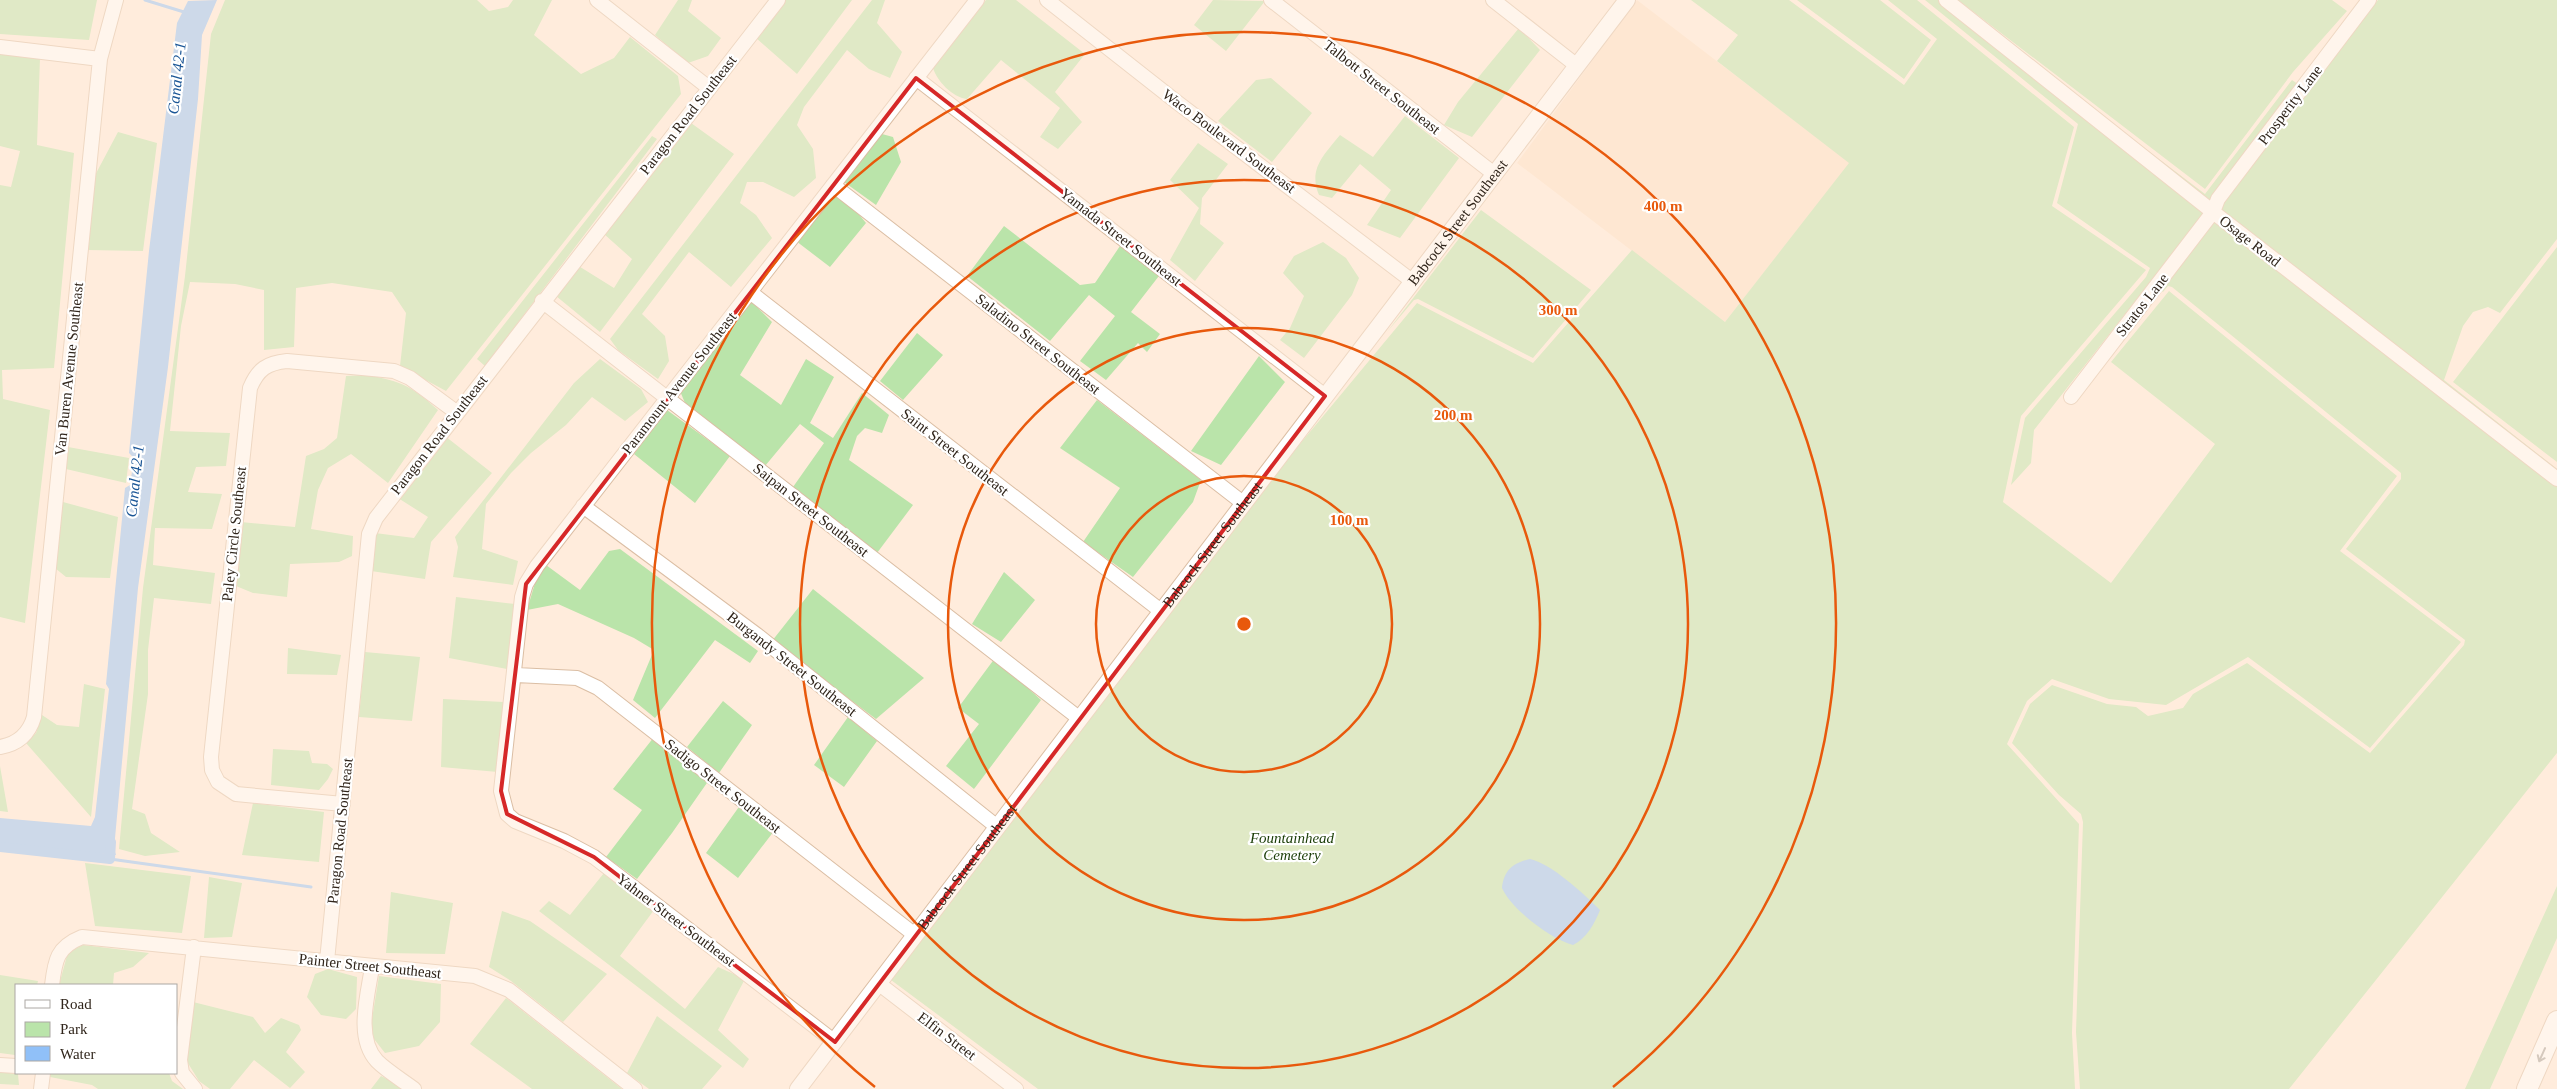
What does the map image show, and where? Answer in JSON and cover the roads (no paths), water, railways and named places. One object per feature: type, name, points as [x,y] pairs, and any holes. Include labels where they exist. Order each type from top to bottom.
[{"type":"highway","points":[[2527,1089],[2557,1021]]},
{"type":"main road","name":"Babcock Street Southeast","points":[[798,1089],[1493,173],[1627,0]]},
{"type":"street","name":"Van Buren Avenue Southeast","points":[[0,747],[15,744],[31,727],[34,717],[100,59],[116,0]]},
{"type":"street","points":[[597,0],[709,88]]},
{"type":"street","name":"Paragon Road Southeast","points":[[327,962],[369,534],[384,506],[778,0]]},
{"type":"street","name":"Paramount Avenue Southeast","points":[[507,814],[502,791],[516,675],[522,597],[526,584],[537,566],[977,0]]},
{"type":"street","name":"Waco Boulevard Southeast","points":[[1047,0],[1178,103],[1412,281]]},
{"type":"street","name":"Talbott Street Southeast","points":[[1271,0],[1493,173]]},
{"type":"street","points":[[1493,0],[1576,64]]},
{"type":"street","name":"Osage Road","points":[[1946,0],[2213,212],[2557,479]]},
{"type":"street","name":"Prosperity Lane","points":[[2213,212],[2218,199],[2369,0]]},
{"type":"street","points":[[0,47],[100,59]]},
{"type":"street","name":"Yamada Street Southeast","points":[[916,78],[1325,396]]},
{"type":"street","name":"Saladino Street Southeast","points":[[833,185],[1242,503]]},
{"type":"street","name":"Stratos Lane","points":[[2070,398],[2213,212]]},
{"type":"street","name":"Saint Street Southeast","points":[[750,292],[1161,611]]},
{"type":"street","name":"Saipan Street Southeast","points":[[542,301],[1080,719]]},
{"type":"street","name":"Paley Circle Southeast","points":[[343,804],[236,794],[218,782],[212,770],[211,757],[250,388],[261,368],[273,362],[287,361],[394,371],[410,378],[456,412]]},
{"type":"street","name":"Burgandy Street Southeast","points":[[584,506],[757,636],[996,826]]},
{"type":"street","name":"Sadigo Street Southeast","points":[[516,675],[577,678],[598,688],[914,935]]},
{"type":"street","name":"Yahner Street Southeast","points":[[507,814],[522,824],[564,841],[594,857],[835,1042]]},
{"type":"street","name":"Painter Street Southeast","points":[[52,984],[60,952],[69,942],[82,937],[476,976],[509,990],[635,1089]]},
{"type":"street","points":[[194,948],[180,1060],[182,1073],[195,1089]]},
{"type":"street","points":[[372,967],[365,1021],[366,1039],[376,1060],[414,1089]]},
{"type":"street","name":"Elfin Street","points":[[878,983],[1016,1089]]},
{"type":"street","points":[[0,1064],[15,1066]]},
{"type":"street","points":[[41,1089],[43,1074]]},
{"type":"water","points":[[217,0],[202,35],[198,99],[168,367],[138,588],[114,849],[116,855],[0,844],[0,818],[91,826],[95,817],[109,689],[106,684],[125,488],[130,485],[134,458],[129,453],[149,251],[177,23],[188,1]]},
{"type":"water","points":[[1530,859],[1558,873],[1600,910],[1590,930],[1573,945],[1554,937],[1523,914],[1502,888],[1505,876],[1510,868]]},
{"type":"waterway","points":[[145,0],[184,12]]},
{"type":"waterway","name":"Canal 42-1","points":[[0,847],[110,859],[111,842]]},
{"type":"waterway","points":[[110,859],[311,887]]},
{"type":"park label","name":"Fountainhead Cemetery","points":[[1292,846]]}]
